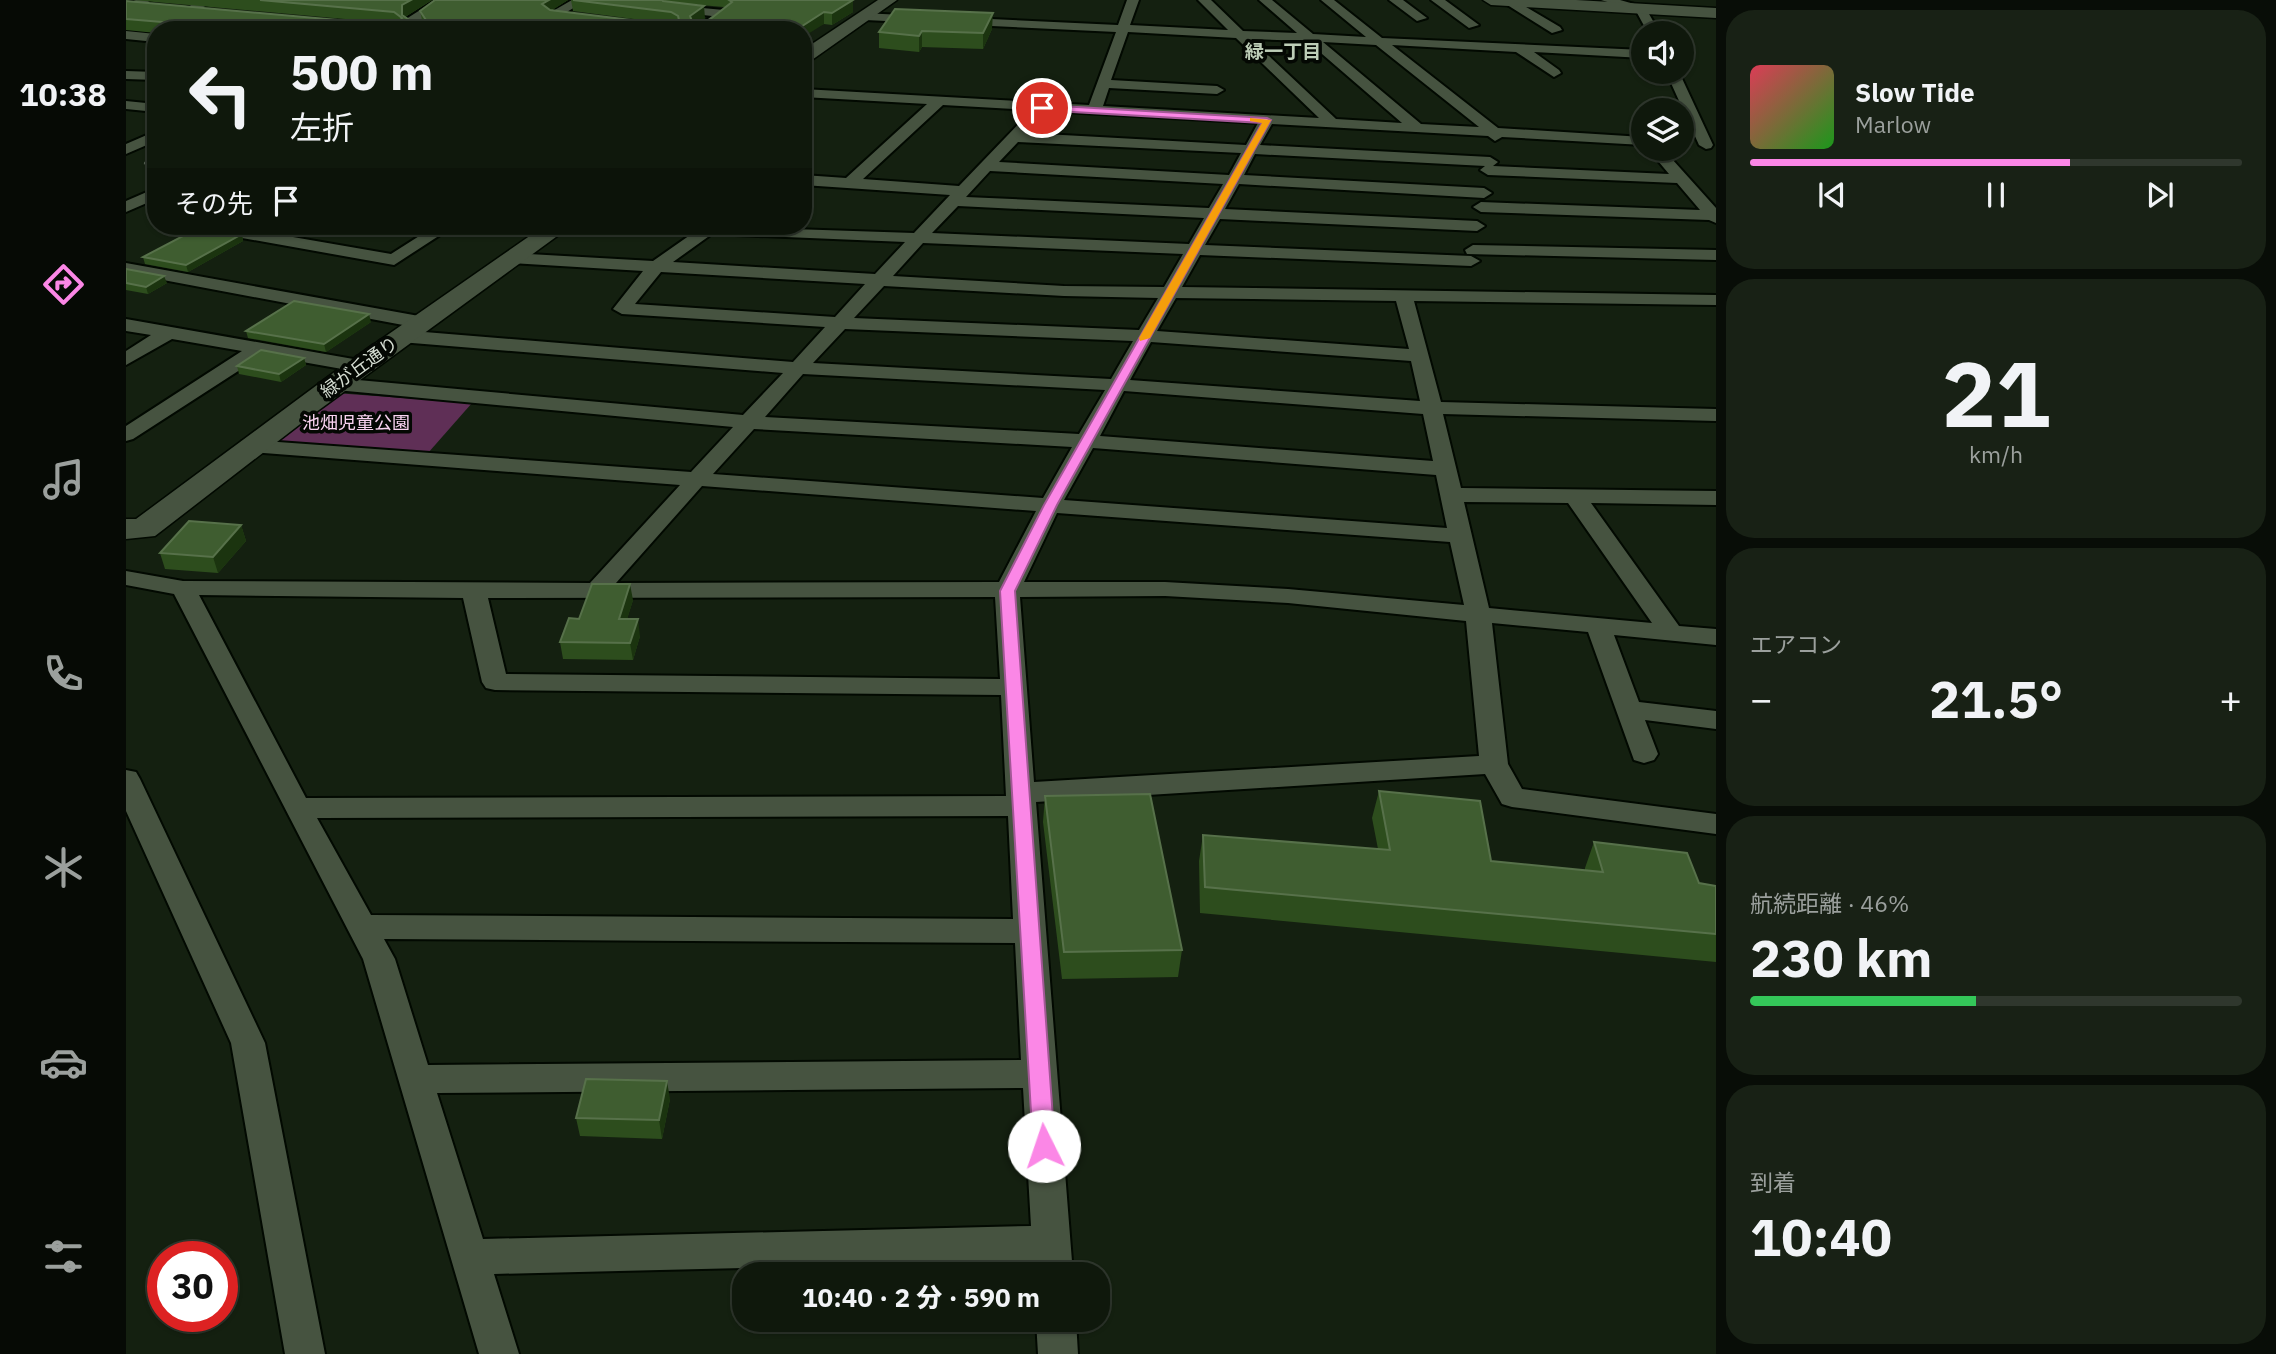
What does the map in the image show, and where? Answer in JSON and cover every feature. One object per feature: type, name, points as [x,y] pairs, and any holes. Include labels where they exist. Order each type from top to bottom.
[{"type":"street","points":[[211,0],[180,11],[211,14]]},
{"type":"street","points":[[428,0],[443,1]]},
{"type":"street","points":[[581,0],[552,15],[593,20]]},
{"type":"street","points":[[1094,111],[1133,0]]},
{"type":"street","points":[[1204,0],[1333,124]]},
{"type":"street","points":[[1265,0],[1417,128]]},
{"type":"street","points":[[1327,0],[1495,133]]},
{"type":"street","points":[[1395,0],[1421,18]]},
{"type":"street","points":[[1437,0],[1474,25]]},
{"type":"street","points":[[1491,0],[1716,13]]},
{"type":"street","points":[[1607,0],[1642,9],[1648,21]]},
{"type":"street","points":[[412,21],[443,1]]},
{"type":"street","points":[[1507,1],[1556,30]]},
{"type":"street","points":[[127,7],[148,4]]},
{"type":"street","points":[[812,45],[870,7],[1123,27],[1631,53]]},
{"type":"street","points":[[671,8],[724,14],[713,21]]},
{"type":"street","points":[[1518,47],[1554,74]]},
{"type":"street","points":[[1201,76],[1255,120]]},
{"type":"street","points":[[1104,84],[1217,90]]},
{"type":"street","points":[[1677,84],[1705,145]]},
{"type":"street","points":[[812,94],[1631,140]]},
{"type":"street","points":[[849,184],[939,101]]},
{"type":"street","points":[[126,105],[147,107]]},
{"type":"street","points":[[596,591],[747,422],[842,323],[956,196],[1042,108]]},
{"type":"street","points":[[470,1257],[1052,1258],[1007,591],[1050,505],[1250,150],[1255,120]]},
{"type":"street","points":[[1468,273],[1495,133]]},
{"type":"street","points":[[126,137],[147,138]]},
{"type":"street","points":[[1014,137],[1681,178]]},
{"type":"street","points":[[126,150],[147,140]]},
{"type":"street","points":[[1666,161],[1714,217]]},
{"type":"street","points":[[986,166],[1233,180],[1714,217]]},
{"type":"street","points":[[812,181],[956,196],[1214,214],[1477,226]]},
{"type":"street","points":[[126,209],[147,198]]},
{"type":"street","points":[[126,209],[146,215]]},
{"type":"street","points":[[812,233],[1195,249],[1468,273],[1716,300]]},
{"type":"street","points":[[254,235],[394,260],[432,235]]},
{"type":"street","name":"緑が丘通り","points":[[132,534],[410,329],[545,235]]},
{"type":"street","points":[[700,235],[656,267],[622,309],[842,323],[1146,336],[1420,356]]},
{"type":"street","points":[[511,258],[1064,291],[1403,295],[1468,273],[1716,255]]},
{"type":"street","points":[[126,268],[410,329],[797,368],[1118,385],[1431,408],[1716,415]]},
{"type":"street","points":[[1403,295],[1420,356],[1478,613],[1494,764],[1512,797],[1716,824]]},
{"type":"street","points":[[126,326],[359,366]]},
{"type":"street","points":[[126,359],[168,334]]},
{"type":"street","points":[[126,435],[258,349]]},
{"type":"street","points":[[335,384],[747,422],[1086,440],[1446,469]]},
{"type":"street","points":[[250,446],[1461,536]]},
{"type":"street","points":[[1451,495],[1574,496],[1712,502]]},
{"type":"street","points":[[1574,496],[1672,634]]},
{"type":"street","points":[[126,578],[183,587],[474,591],[1165,589],[1288,596],[1716,638]]},
{"type":"street","points":[[183,587],[297,808],[379,959],[499,1354]]},
{"type":"street","points":[[474,591],[495,682],[1012,687]]},
{"type":"street","points":[[1599,627],[1644,754]]},
{"type":"street","points":[[1628,709],[1716,720]]},
{"type":"street","points":[[297,808],[1020,800],[1494,764]]},
{"type":"street","points":[[126,779],[248,1043],[305,1354]]},
{"type":"street","points":[[362,927],[1029,931]]},
{"type":"street","points":[[416,1079],[1039,1074]]},
{"type":"street","points":[[1057,1332],[1058,1354]]},
{"type":"green space","name":"池畑児童公園","points":[[335,393],[472,403],[428,453],[269,443]]},
{"type":"building","points":[[260,0],[411,0],[402,5],[402,15],[411,21],[400,21],[402,18],[394,12]]},
{"type":"building","points":[[435,0],[549,0],[542,4],[550,10],[639,21],[411,21],[426,20],[420,11]]},
{"type":"building","points":[[573,0],[662,0],[704,6],[690,16],[692,21],[639,21],[679,20],[678,16],[671,12]]},
{"type":"building","points":[[729,0],[853,0],[832,13],[824,12],[810,21],[692,21],[709,20],[732,2]]},
{"type":"building","points":[[126,1],[349,21],[126,19]]},
{"type":"building","points":[[895,9],[993,13],[983,33],[922,31],[919,36],[879,32]]},
{"type":"building","points":[[185,235],[240,235],[186,265],[143,257]]},
{"type":"building","points":[[126,269],[164,276],[146,287],[126,283]]},
{"type":"building","points":[[294,301],[369,314],[324,344],[246,331]]},
{"type":"building","points":[[261,350],[304,358],[279,374],[237,366]]},
{"type":"building","points":[[189,521],[241,525],[213,557],[160,553]]},
{"type":"building","points":[[592,584],[630,584],[619,619],[638,619],[630,643],[560,642],[569,618],[579,619]]},
{"type":"building","points":[[1379,791],[1480,801],[1491,861],[1603,872],[1594,842],[1687,853],[1699,883],[1716,886],[1716,934],[1205,887],[1203,835],[1390,850]]},
{"type":"building","points":[[1150,794],[1182,950],[1064,952],[1045,796]]},
{"type":"building","points":[[586,1079],[667,1081],[659,1120],[576,1118]]},
{"type":"slow traffic","points":[[1144,338],[1267,120],[1253,120]]},
{"type":"district","name":"緑一丁目","points":[[1283,51]]},
{"type":"route","points":[[1042,108],[1267,120],[1050,505],[1007,591],[1044,1146]]}]
